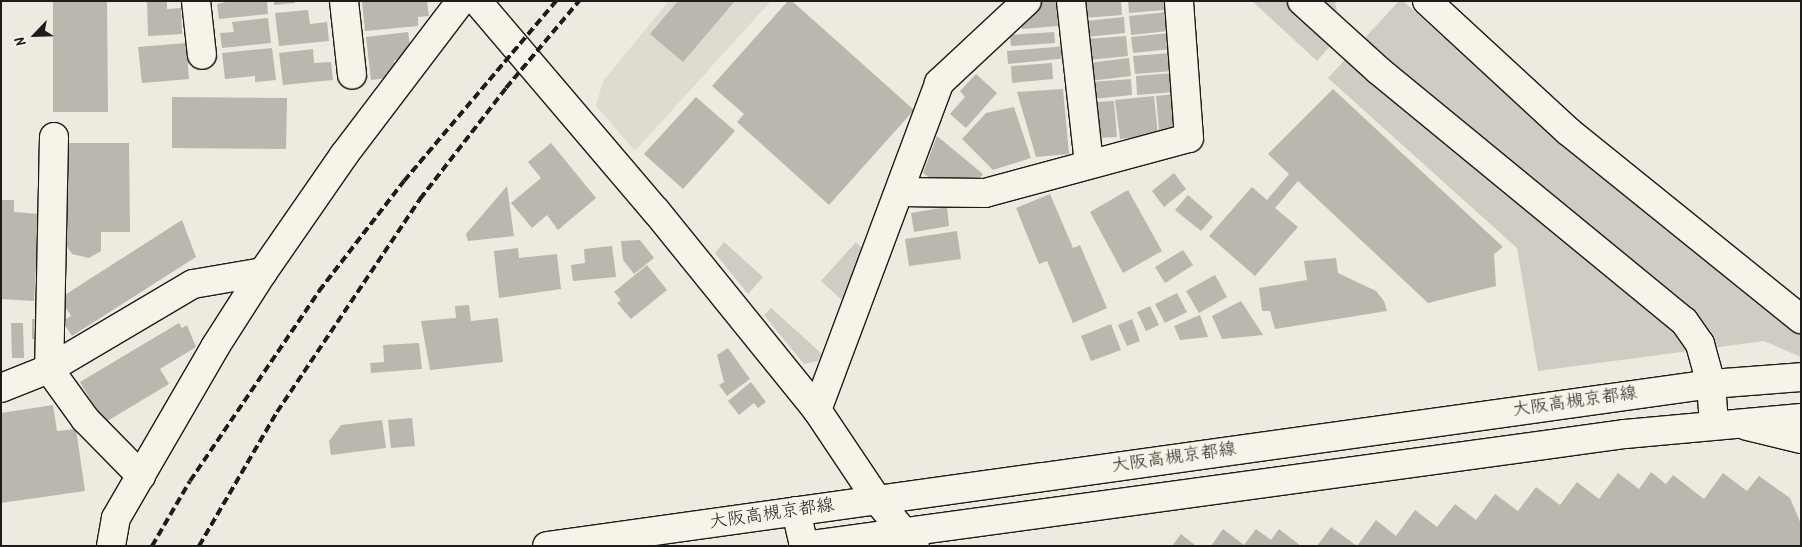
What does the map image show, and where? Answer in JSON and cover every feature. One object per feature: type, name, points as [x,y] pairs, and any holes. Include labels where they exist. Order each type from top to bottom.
[{"type":"street","points":[[196,1],[202,55]]},
{"type":"street","points":[[344,1],[352,75]]},
{"type":"street","points":[[111,546],[116,518],[263,272],[344,155],[461,1]]},
{"type":"street","points":[[477,1],[700,250],[750,312],[878,501],[909,538]]},
{"type":"street","points":[[817,410],[939,83],[1027,1]]},
{"type":"street","points":[[1071,1],[1089,163]]},
{"type":"street","points":[[899,192],[985,193],[1089,163],[1190,138],[1179,1]]},
{"type":"street","points":[[1302,1],[1378,70],[1684,321],[1700,344],[1721,424],[1760,427],[1801,439]]},
{"type":"street","points":[[1427,1],[1569,132],[1801,319]]},
{"type":"street","points":[[54,137],[49,369],[85,418],[141,476]]},
{"type":"street","points":[[1,388],[49,369],[193,284],[263,272]]},
{"type":"street","name":"大阪高槻京都線","points":[[547,546],[1710,384],[1801,377]]},
{"type":"street","name":"大阪高槻京都線","points":[[803,546],[909,538],[1721,424],[1801,418]]},
{"type":"street","points":[[796,511],[803,546]]},
{"type":"shaded area","points":[[669,1],[771,1],[635,151],[596,106],[603,81]]},
{"type":"shaded area","points":[[1252,1],[1335,1],[1341,33],[1317,61]]},
{"type":"shaded area","points":[[1399,1],[1403,1],[1568,149],[1801,333],[1801,357],[1764,341],[1538,371],[1517,248],[1328,78]]},
{"type":"shaded area","points":[[724,242],[763,277],[748,294],[715,253]]},
{"type":"shaded area","points":[[856,242],[863,249],[843,301],[821,281]]},
{"type":"shaded area","points":[[771,308],[822,354],[818,361],[804,364],[764,315]]},
{"type":"building","points":[[53,1],[107,1],[108,112],[53,112]]},
{"type":"building","points":[[147,1],[167,1],[167,9],[181,8],[182,34],[148,36]]},
{"type":"building","points":[[231,1],[267,1],[268,14],[219,19],[217,4]]},
{"type":"building","points":[[274,1],[295,1],[295,3],[274,5]]},
{"type":"building","points":[[427,1],[429,16],[418,17],[418,26],[365,31],[362,2]]},
{"type":"building","points":[[678,1],[735,1],[683,62],[650,34]]},
{"type":"building","points":[[788,1],[792,1],[914,110],[829,205],[737,122],[744,114],[712,86]]},
{"type":"building","points":[[1032,1],[1056,1],[1058,26],[1022,29],[1020,17]]},
{"type":"building","points":[[1121,1],[1122,15],[1084,18],[1083,2]]},
{"type":"building","points":[[1128,1],[1164,1],[1165,10],[1129,13]]},
{"type":"building","points":[[308,10],[310,24],[327,22],[329,41],[279,46],[275,13]]},
{"type":"building","points":[[1167,12],[1169,31],[1131,35],[1129,16]]},
{"type":"building","points":[[1124,17],[1125,33],[1087,37],[1085,21]]},
{"type":"building","points":[[268,18],[271,43],[222,48],[220,33],[234,32],[232,22]]},
{"type":"building","points":[[408,32],[411,52],[406,59],[394,60],[396,72],[386,73],[387,78],[371,80],[366,37]]},
{"type":"building","points":[[1054,32],[1055,43],[1011,46],[1010,35]]},
{"type":"building","points":[[1169,33],[1171,49],[1133,53],[1131,37]]},
{"type":"building","points":[[1126,36],[1128,56],[1089,60],[1087,39]]},
{"type":"building","points":[[186,43],[189,79],[142,83],[138,47]]},
{"type":"building","points":[[1066,46],[1068,58],[1008,64],[1007,51]]},
{"type":"building","points":[[272,48],[276,80],[255,82],[255,76],[225,79],[222,53]]},
{"type":"building","points":[[313,49],[314,63],[331,62],[333,80],[283,85],[279,53]]},
{"type":"building","points":[[1171,53],[1173,71],[1135,74],[1133,56]]},
{"type":"building","points":[[1129,58],[1131,76],[1090,81],[1088,63]]},
{"type":"building","points":[[1052,63],[1053,79],[1012,83],[1011,66]]},
{"type":"building","points":[[1174,73],[1175,92],[1137,95],[1136,76]]},
{"type":"building","points":[[976,74],[997,93],[966,128],[950,114],[965,97],[960,91]]},
{"type":"building","points":[[1131,79],[1132,95],[1093,99],[1091,82]]},
{"type":"building","points":[[1063,89],[1069,154],[1036,157],[1017,92]]},
{"type":"building","points":[[1333,89],[1503,247],[1494,254],[1496,286],[1428,303],[1298,181],[1275,208],[1298,227],[1255,276],[1209,236],[1252,187],[1267,200],[1289,174],[1268,154]]},
{"type":"building","points":[[1174,94],[1177,121],[1174,129],[1159,130],[1156,96]]},
{"type":"building","points":[[1154,96],[1158,135],[1120,139],[1115,100]]},
{"type":"building","points":[[172,97],[287,98],[286,149],[172,148]]},
{"type":"building","points":[[696,97],[735,131],[683,189],[644,154]]},
{"type":"building","points":[[1114,101],[1117,137],[1096,138],[1094,102]]},
{"type":"building","points":[[1014,107],[1031,158],[993,170],[962,139],[986,113]]},
{"type":"building","points":[[937,136],[983,174],[979,180],[934,181],[923,173]]},
{"type":"building","points":[[65,143],[129,143],[130,232],[101,232],[101,251],[89,258],[72,254],[62,239],[62,229],[67,229]]},
{"type":"building","points":[[551,143],[596,198],[558,230],[547,215],[532,228],[511,203],[541,178],[528,162]]},
{"type":"building","points":[[1174,173],[1186,189],[1164,207],[1152,191]]},
{"type":"building","points":[[507,186],[514,236],[468,241],[466,234]]},
{"type":"building","points":[[1128,190],[1162,251],[1123,273],[1090,212]]},
{"type":"building","points":[[1050,194],[1073,248],[1080,245],[1107,308],[1073,323],[1047,261],[1039,264],[1016,208]]},
{"type":"building","points":[[1188,195],[1213,217],[1201,231],[1175,210]]},
{"type":"building","points":[[1,200],[14,200],[14,212],[39,214],[34,301],[1,299]]},
{"type":"building","points":[[947,207],[949,226],[914,232],[911,213]]},
{"type":"building","points":[[182,220],[196,257],[72,336],[62,321],[71,316],[60,298]]},
{"type":"building","points":[[957,231],[961,259],[909,266],[905,239]]},
{"type":"building","points":[[640,240],[654,258],[634,274],[623,260],[621,241]]},
{"type":"building","points":[[612,246],[616,277],[573,281],[571,265],[585,263],[584,249]]},
{"type":"building","points":[[518,248],[519,258],[557,254],[561,289],[499,298],[494,251]]},
{"type":"building","points":[[1183,250],[1193,265],[1165,283],[1155,267]]},
{"type":"building","points":[[1336,258],[1338,273],[1376,291],[1384,301],[1387,311],[1275,329],[1270,311],[1262,311],[1259,288],[1307,280],[1304,261]]},
{"type":"building","points":[[647,265],[667,290],[631,319],[617,303],[621,300],[614,292]]},
{"type":"building","points":[[1215,275],[1227,297],[1199,313],[1186,291]]},
{"type":"building","points":[[1177,293],[1187,312],[1165,323],[1155,304]]},
{"type":"building","points":[[1241,301],[1263,335],[1222,339],[1212,316]]},
{"type":"building","points":[[469,305],[471,321],[498,318],[503,362],[430,370],[421,321],[456,318],[455,306]]},
{"type":"building","points":[[1150,306],[1159,325],[1146,331],[1137,312]]},
{"type":"building","points":[[1200,315],[1208,337],[1180,340],[1174,326]]},
{"type":"building","points":[[32,319],[42,319],[42,339],[32,339]]},
{"type":"building","points":[[1132,319],[1140,341],[1127,346],[1118,325]]},
{"type":"building","points":[[11,323],[23,323],[24,358],[12,358]]},
{"type":"building","points":[[179,323],[182,328],[187,325],[196,347],[160,369],[169,384],[104,423],[80,382]]},
{"type":"building","points":[[1111,324],[1121,350],[1091,361],[1081,336]]},
{"type":"building","points":[[419,343],[422,369],[371,373],[370,363],[384,362],[383,345]]},
{"type":"building","points":[[728,348],[750,379],[727,396],[719,385],[724,382],[717,355]]},
{"type":"building","points":[[751,382],[766,402],[758,408],[754,403],[739,415],[728,401]]},
{"type":"building","points":[[53,405],[57,431],[76,429],[85,491],[1,503],[1,413]]},
{"type":"building","points":[[412,418],[415,446],[391,448],[388,420]]},
{"type":"building","points":[[382,420],[386,448],[331,455],[329,441],[341,425]]},
{"type":"building","points":[[1651,472],[1666,484],[1673,475],[1704,499],[1723,473],[1747,491],[1759,476],[1790,498],[1801,524],[1801,546],[1357,546],[1376,520],[1396,536],[1415,510],[1437,527],[1455,504],[1476,520],[1495,494],[1518,511],[1536,487],[1560,505],[1577,482],[1599,499],[1618,473],[1639,489]]},
{"type":"building","points":[[1331,527],[1357,546],[1317,546]]},
{"type":"building","points":[[1223,529],[1244,545],[1256,529],[1271,540],[1279,529],[1301,546],[1211,546]]},
{"type":"building","points":[[1181,534],[1196,546],[1172,546]]},
{"type":"railway","points":[[152,546],[190,481],[319,291],[404,181],[556,1]]},
{"type":"railway","points":[[199,546],[277,412],[420,199],[506,88],[579,1]]}]
